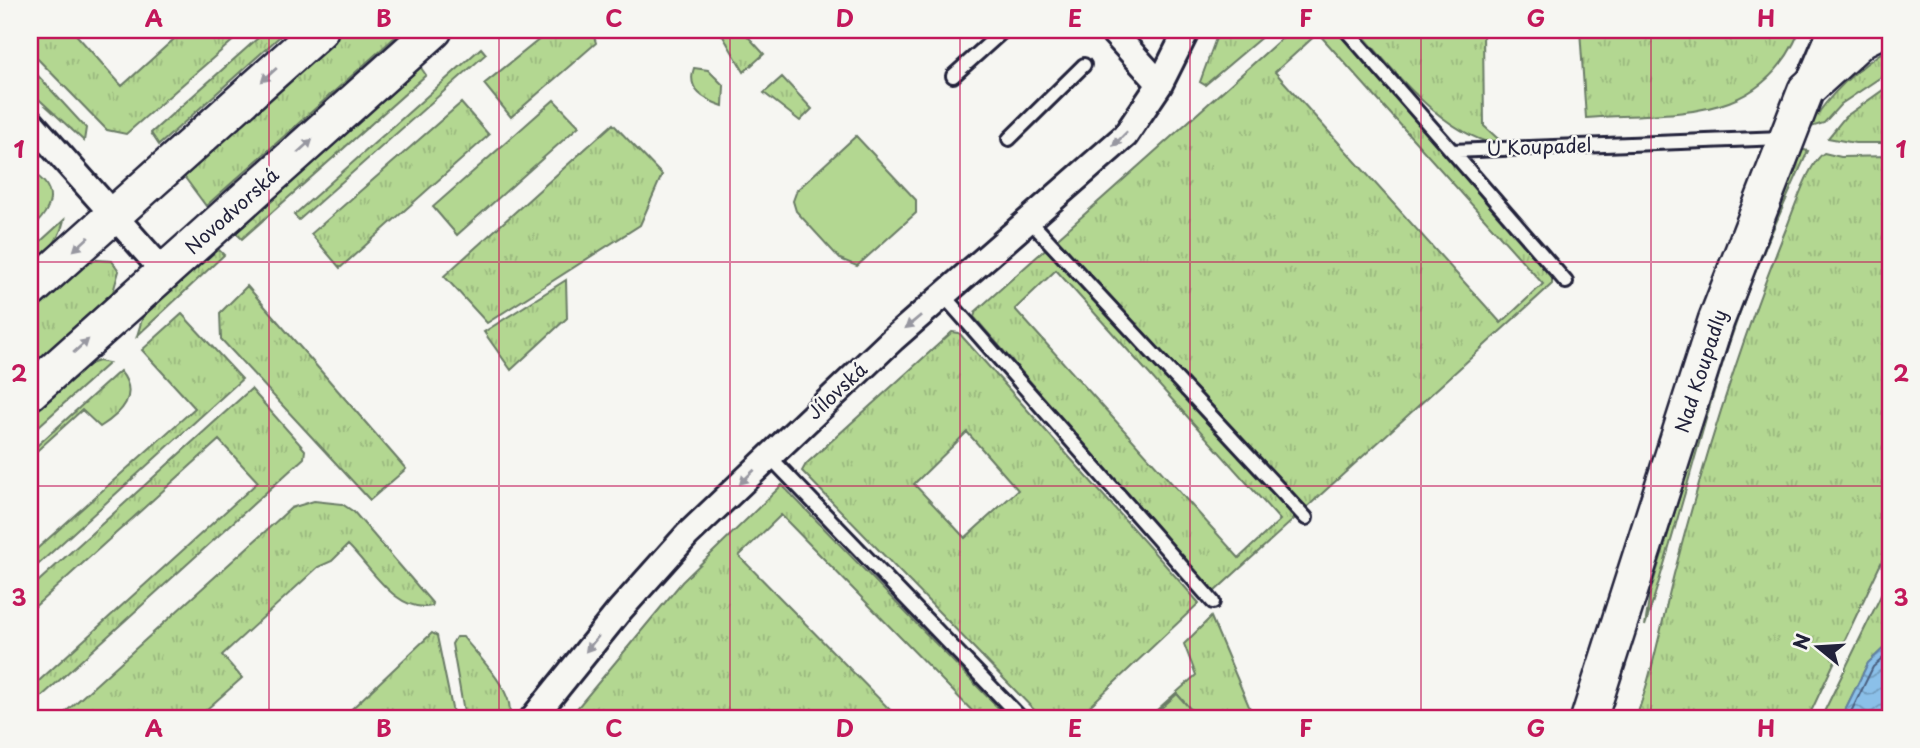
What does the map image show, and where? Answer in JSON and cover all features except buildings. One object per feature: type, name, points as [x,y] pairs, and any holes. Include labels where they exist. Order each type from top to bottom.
[{"type":"main road","points":[[30,290],[320,30]]},
{"type":"main road","name":"Novodvorská","points":[[30,392],[434,30]]},
{"type":"main road","points":[[1806,89],[1863,38],[1880,30]]},
{"type":"main road","name":"Nad Koupadly","points":[[1589,718],[1716,321],[1806,89]]},
{"type":"street","points":[[1111,30],[1160,84]]},
{"type":"street","name":"Jílovská","points":[[533,718],[628,600],[687,535],[856,372],[1125,136],[1160,84],[1187,30]]},
{"type":"street","name":"Nad Koupadly","points":[[1806,89],[1831,30]]},
{"type":"street","points":[[30,121],[164,272]]},
{"type":"lane","points":[[953,76],[1004,30]]},
{"type":"lane","points":[[1346,30],[1566,282]]},
{"type":"lane","points":[[1009,139],[1084,65]]},
{"type":"lane","name":"U Koupadel","points":[[1452,151],[1786,138]]},
{"type":"lane","points":[[1030,221],[1306,518]]},
{"type":"lane","points":[[944,296],[1213,602]]},
{"type":"lane","points":[[769,456],[1021,718]]},
{"type":"green space","points":[[30,30],[72,30],[122,86],[184,30],[245,30],[126,134],[107,130],[30,51]]},
{"type":"green space","points":[[267,30],[287,30],[159,145],[151,133]]},
{"type":"green space","points":[[344,30],[403,30],[206,206],[183,175]]},
{"type":"green space","points":[[551,30],[592,30],[596,43],[511,117],[484,84]]},
{"type":"green space","points":[[724,30],[742,30],[764,54],[744,72],[721,33]]},
{"type":"green space","points":[[1219,30],[1270,30],[1205,85],[1200,82]]},
{"type":"green space","points":[[1291,30],[1336,30],[1552,274],[1552,284],[1214,592],[974,317],[976,311]],"holes":[[[1318,33],[1543,284],[1501,323],[1275,72]],[[1056,270],[1280,520],[1239,558],[1015,309]]]},
{"type":"green space","points":[[1358,30],[1483,30],[1484,126],[1507,147],[1462,131],[1442,117],[1406,84]]},
{"type":"green space","points":[[1580,30],[1800,30],[1783,61],[1762,83],[1738,98],[1711,107],[1682,112],[1586,118]]},
{"type":"green space","points":[[1890,47],[1890,71],[1841,104],[1824,123],[1808,128],[1844,83]]},
{"type":"green space","points":[[481,48],[486,54],[299,220],[294,215]]},
{"type":"green space","points":[[419,65],[426,75],[242,239],[235,232]]},
{"type":"green space","points":[[30,67],[86,128],[84,141],[30,91]]},
{"type":"green space","points":[[694,68],[708,70],[724,86],[723,106],[710,101],[695,88],[692,76]]},
{"type":"green space","points":[[782,77],[812,109],[800,121],[764,93]]},
{"type":"green space","points":[[1890,85],[1890,143],[1855,143],[1828,138],[1845,117]]},
{"type":"green space","points":[[554,100],[579,126],[457,235],[433,207]]},
{"type":"green space","points":[[461,103],[489,135],[340,268],[311,234]]},
{"type":"green space","points":[[613,124],[662,175],[640,225],[487,323],[444,276]]},
{"type":"green space","points":[[856,136],[916,200],[916,213],[857,266],[840,259],[796,211],[793,201],[797,190]]},
{"type":"green space","points":[[1800,149],[1808,151],[1760,261],[1728,346],[1645,626],[1650,593],[1722,357]]},
{"type":"green space","points":[[1824,153],[1841,157],[1890,156],[1890,544],[1808,718],[1636,718],[1698,485],[1725,397],[1803,186],[1818,158]]},
{"type":"green space","points":[[30,171],[46,185],[50,200],[44,215],[30,230]]},
{"type":"green space","points":[[64,220],[51,247],[30,267],[30,251]]},
{"type":"green space","points":[[217,248],[224,255],[137,336],[143,316]]},
{"type":"green space","points":[[96,260],[112,261],[119,271],[113,292],[30,368],[30,314],[83,266]]},
{"type":"green space","points":[[566,280],[567,318],[511,370],[484,332]]},
{"type":"green space","points":[[247,286],[406,469],[370,500],[221,339],[220,313]]},
{"type":"green space","points":[[182,314],[242,379],[30,572],[30,555],[195,408],[142,350]]},
{"type":"green space","points":[[952,332],[959,333],[1199,603],[1077,718],[1042,718],[802,471],[806,464]],"holes":[[[967,432],[1018,490],[965,538],[914,484]]]},
{"type":"green space","points":[[98,361],[109,363],[30,434],[30,415],[84,366]]},
{"type":"green space","points":[[120,371],[126,380],[128,396],[126,403],[115,416],[100,427],[82,410],[30,457],[30,452]]},
{"type":"green space","points":[[251,389],[305,450],[304,458],[30,707],[30,689],[258,482],[219,440],[30,611],[30,589]]},
{"type":"green space","points":[[782,485],[1008,718],[979,718],[781,515],[739,556],[898,718],[569,718],[682,582]]},
{"type":"green space","points":[[314,501],[342,504],[354,512],[432,606],[419,607],[396,596],[348,545],[332,561],[318,567],[222,655],[242,678],[197,718],[59,718],[291,508]]},
{"type":"green space","points":[[1890,577],[1890,642],[1868,663],[1841,718],[1821,718]]},
{"type":"green space","points":[[1211,617],[1254,718],[1198,718],[1177,694],[1148,718],[1196,675],[1184,644]]},
{"type":"green space","points":[[432,633],[437,636],[454,718],[342,718]]},
{"type":"green space","points":[[456,637],[463,637],[503,688],[510,709],[508,718],[465,718],[452,644]]},
{"type":"green space","points":[[1177,694],[1198,718],[1150,718]]},
{"type":"water","points":[[1890,642],[1890,718],[1841,718],[1868,663]]}]
